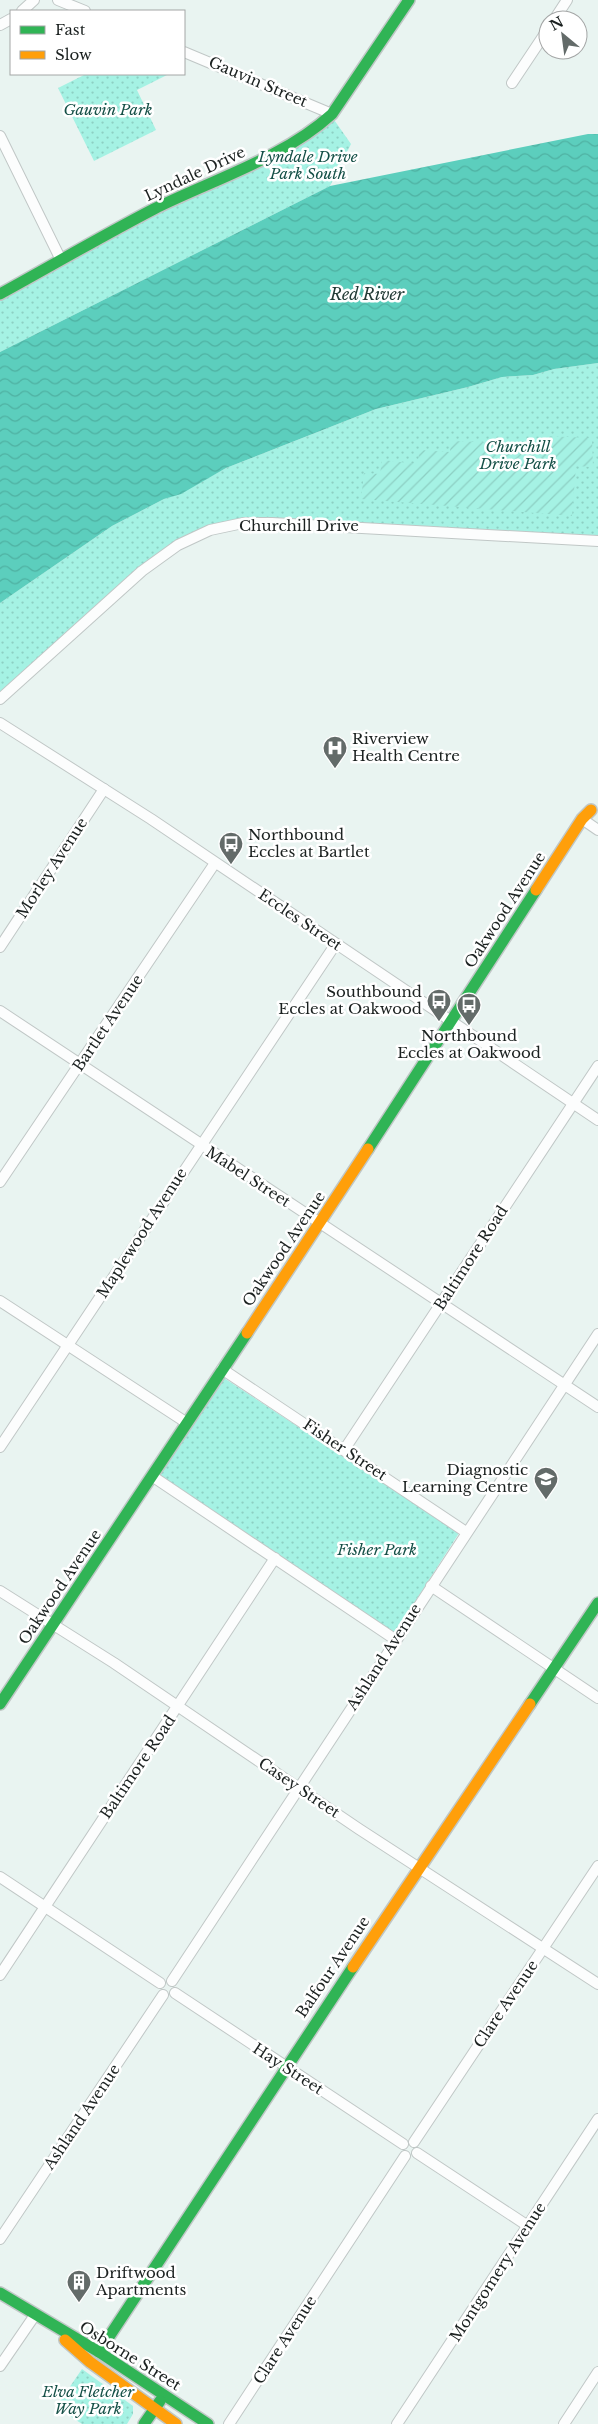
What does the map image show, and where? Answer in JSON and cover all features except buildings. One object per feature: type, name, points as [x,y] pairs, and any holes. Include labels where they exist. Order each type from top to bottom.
[{"type":"street","points":[[23,10],[34,0]]},
{"type":"street","points":[[58,0],[83,10]]},
{"type":"street","name":"Lyndale Drive","points":[[0,294],[153,210],[288,146],[321,124],[332,114],[409,0]]},
{"type":"street","points":[[512,82],[538,44]]},
{"type":"street","name":"Gauvin Street","points":[[185,52],[332,114]]},
{"type":"street","points":[[0,136],[61,260]]},
{"type":"street","name":"Churchill Drive","points":[[0,699],[142,571],[178,544],[210,530],[243,523],[272,523],[598,541]]},
{"type":"street","name":"Eccles Street","points":[[0,724],[215,862],[335,945],[451,1019],[598,1120]]},
{"type":"street","name":"Morley Avenue","points":[[0,947],[104,789]]},
{"type":"street","points":[[587,814],[598,830]]},
{"type":"street","name":"Oakwood Avenue","points":[[0,1704],[319,1224],[451,1019],[587,814]]},
{"type":"street","name":"Bartlet Avenue","points":[[0,1182],[215,862]]},
{"type":"street","name":"Maplewood Avenue","points":[[0,1447],[335,945]]},
{"type":"street","name":"Mabel Street","points":[[0,1011],[598,1407]]},
{"type":"street","name":"Baltimore Road","points":[[344,1450],[598,1066]]},
{"type":"street","points":[[0,1301],[187,1423]]},
{"type":"street","name":"Ashland Avenue","points":[[172,1980],[598,1334]]},
{"type":"street","name":"Fisher Street","points":[[222,1369],[466,1532]]},
{"type":"street","points":[[152,1476],[396,1640]]},
{"type":"street","name":"Baltimore Road","points":[[0,1975],[275,1558]]},
{"type":"street","points":[[431,1586],[598,1698]]},
{"type":"street","name":"Casey Street","points":[[0,1590],[598,1984]]},
{"type":"street","name":"Balfour Avenue","points":[[99,2352],[418,1866],[555,1669],[598,1603]]},
{"type":"street","name":"Clare Avenue","points":[[414,2142],[598,1866]]},
{"type":"street","points":[[0,1877],[160,1983]]},
{"type":"street","points":[[168,1979],[172,1980],[175,1984],[175,1993],[169,1996],[163,1994],[159,1989],[160,1983],[168,1979]]},
{"type":"street","name":"Hay Street","points":[[175,1993],[403,2144]]},
{"type":"street","name":"Ashland Avenue","points":[[0,2239],[163,1994]]},
{"type":"street","name":"Montgomery Avenue","points":[[397,2424],[598,2119]]},
{"type":"street","points":[[408,2140],[414,2142],[418,2147],[417,2153],[411,2157],[405,2156],[401,2148],[403,2144],[408,2140]]},
{"type":"street","points":[[417,2153],[528,2226]]},
{"type":"street","name":"Clare Avenue","points":[[229,2424],[405,2156]]},
{"type":"street","name":"Osborne Street","points":[[0,2293],[99,2352],[208,2424]]},
{"type":"street","points":[[0,2366],[35,2315]]},
{"type":"street","name":"Osborne Street","points":[[35,2315],[90,2362],[154,2409],[161,2420],[176,2424]]},
{"type":"street","points":[[564,2424],[598,2372]]},
{"type":"street","points":[[144,2424],[154,2409],[170,2398]]},
{"type":"street","points":[[161,2420],[170,2398]]},
{"type":"green space","name":"Gauvin Park","points":[[84,75],[167,75],[137,90],[156,130],[94,161],[58,88]]},
{"type":"green space","name":"Lyndale Drive Park South","points":[[330,114],[351,144],[330,186],[0,352],[0,294],[288,146]]},
{"type":"green space","name":"Churchill Drive Park","points":[[598,363],[598,541],[243,523],[178,545],[0,699],[0,603],[112,526],[164,499],[181,493],[226,468],[376,409],[502,377],[533,375],[554,369]]},
{"type":"green space","points":[[543,436],[592,438],[593,467],[576,466],[572,516],[361,499],[364,473],[380,474],[382,460],[418,464],[419,450],[450,452],[451,441],[542,444]]},
{"type":"green space","name":"Fisher Park","points":[[224,1378],[459,1533],[395,1633],[160,1475]]},
{"type":"green space","name":"Elva Fletcher Way Park","points":[[82,2369],[133,2406],[133,2414],[127,2424],[82,2424],[56,2407]]},
{"type":"water","name":"Red River","points":[[588,134],[598,134],[598,363],[554,369],[533,375],[502,377],[376,409],[226,468],[181,494],[164,499],[112,526],[0,603],[0,352],[330,186]]},
{"type":"traffic: fast","points":[[0,294],[154,209],[270,156],[313,130],[332,114],[409,0]]},
{"type":"traffic: fast","points":[[368,1149],[536,890]]},
{"type":"traffic: fast","points":[[0,1704],[247,1333]]},
{"type":"traffic: fast","points":[[530,1704],[598,1603]]},
{"type":"traffic: fast","points":[[99,2352],[353,1967]]},
{"type":"traffic: fast","points":[[0,2293],[99,2352],[208,2424]]},
{"type":"traffic: fast","points":[[144,2424],[160,2401]]},
{"type":"traffic: slow","points":[[536,890],[582,819],[591,810]]},
{"type":"traffic: slow","points":[[247,1333],[368,1149]]},
{"type":"traffic: slow","points":[[353,1967],[530,1704]]},
{"type":"traffic: slow","points":[[65,2340],[90,2362],[176,2424]]},
{"type":"place","name":"Riverview Health Centre","points":[[335,769]]},
{"type":"place","name":"Northbound Eccles at Bartlet","points":[[231,865]]},
{"type":"place","name":"Southbound Eccles at Oakwood","points":[[439,1022]]},
{"type":"place","name":"Northbound Eccles at Oakwood","points":[[469,1026]]},
{"type":"place","name":"Diagnostic Learning Centre","points":[[546,1500]]},
{"type":"place","name":"Driftwood Apartments","points":[[79,2303]]}]
